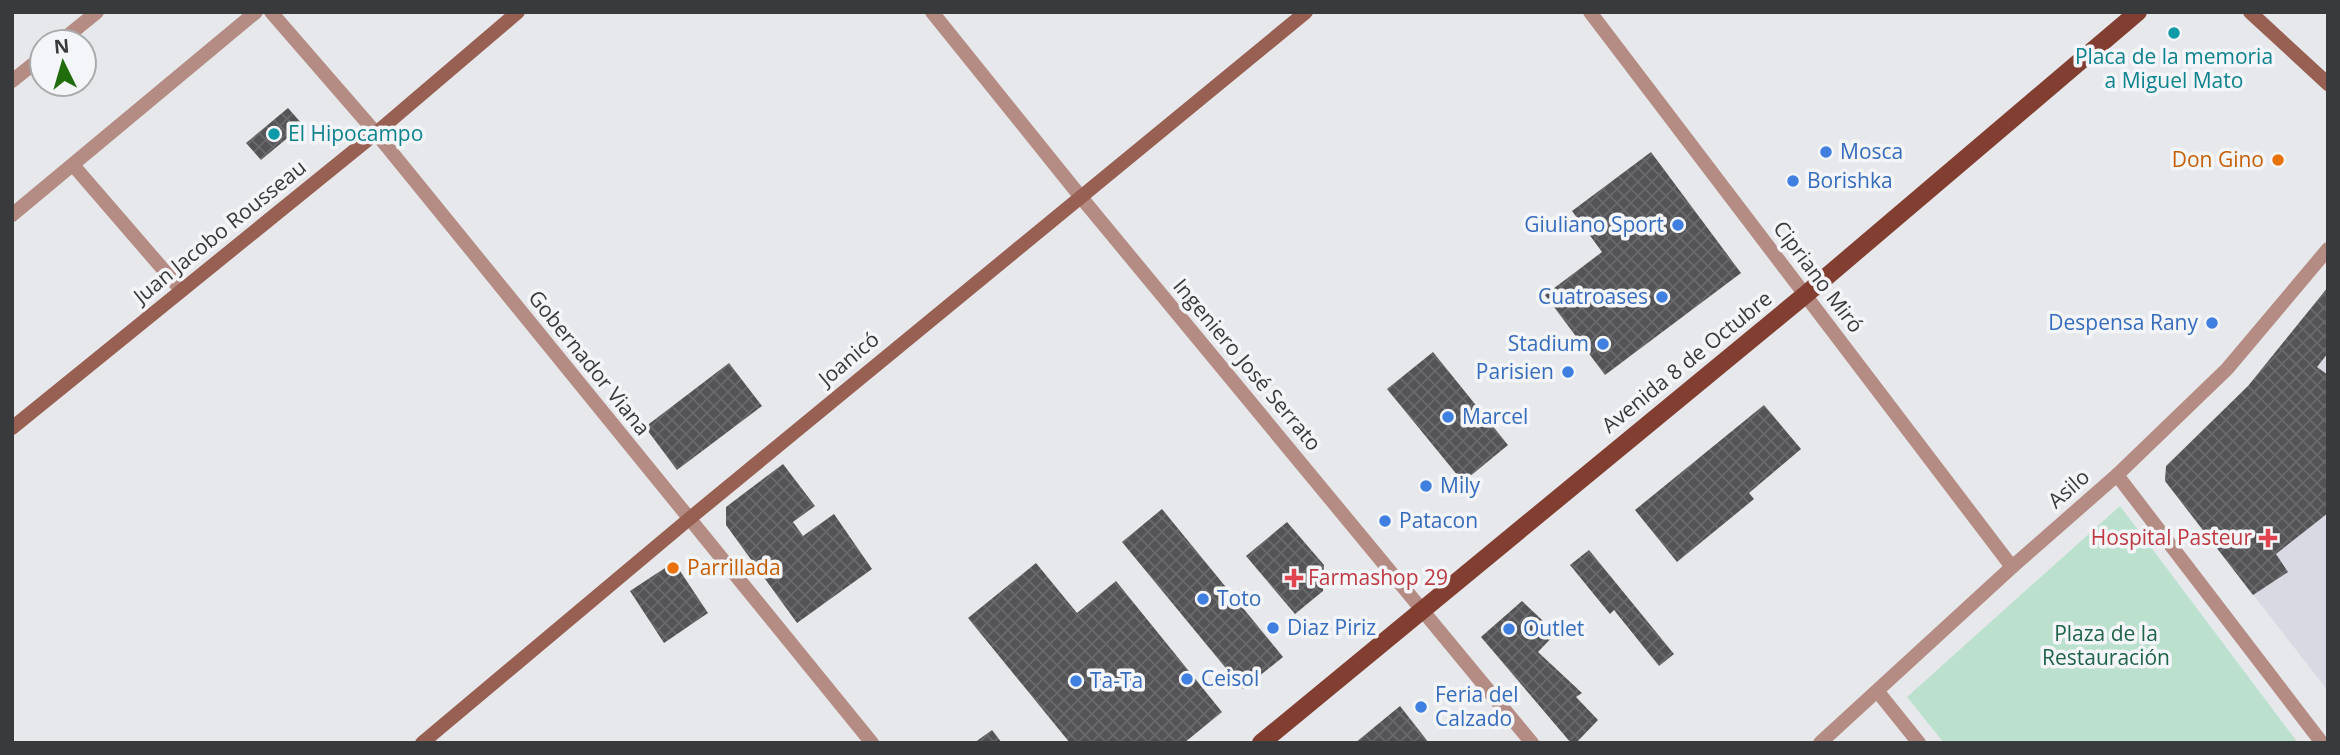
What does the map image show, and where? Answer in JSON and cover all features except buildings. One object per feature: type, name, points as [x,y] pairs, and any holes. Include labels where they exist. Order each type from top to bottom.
[{"type":"main road","name":"Avenida 8 de Octubre","points":[[1261,743],[1805,295],[2138,12]]},
{"type":"street","points":[[77,28],[97,12]]},
{"type":"street","points":[[12,215],[256,12]]},
{"type":"street","name":"Gobernador Viana","points":[[271,12],[376,133],[872,743]]},
{"type":"street","name":"Juan Jacobo Rousseau","points":[[12,428],[376,133],[518,12]]},
{"type":"street","name":"Ingeniero José Serrato","points":[[932,12],[1080,196],[1532,743]]},
{"type":"street","name":"Joanicó","points":[[422,743],[689,519],[1306,12]]},
{"type":"street","name":"Cipriano Miró","points":[[1590,12],[2012,567]]},
{"type":"street","points":[[2250,12],[2328,84]]},
{"type":"street","points":[[12,81],[28,68]]},
{"type":"street","points":[[73,165],[181,290]]},
{"type":"street","name":"Asilo","points":[[1820,743],[2117,475],[2227,369],[2328,249]]},
{"type":"street","points":[[2117,475],[2322,743]]},
{"type":"street","points":[[1878,692],[1919,743]]},
{"type":"shaded area","name":"Hospital Pasteur","points":[[2328,287],[2328,691],[2165,481],[2166,466],[2248,386]]},
{"type":"green space","name":"Plaza de la Restauración","points":[[2120,506],[2298,743],[1944,743],[1907,697]]},
{"type":"place","name":"Placa de la memoria a Miguel Mato","points":[[2174,33]]},
{"type":"place","name":"El Hipocampo","points":[[274,134]]},
{"type":"place","name":"Mosca","points":[[1826,152]]},
{"type":"place","name":"Don Gino","points":[[2278,160]]},
{"type":"place","name":"Borishka","points":[[1793,181]]},
{"type":"place","name":"Giuliano Sport","points":[[1678,225]]},
{"type":"place","name":"Cuatroases","points":[[1662,297]]},
{"type":"place","name":"Despensa Rany","points":[[2212,323]]},
{"type":"place","name":"Stadium","points":[[1603,344]]},
{"type":"place","name":"Parisien","points":[[1568,372]]},
{"type":"place","name":"Marcel","points":[[1448,417]]},
{"type":"place","name":"Mily","points":[[1426,486]]},
{"type":"place","name":"Patacon","points":[[1385,521]]},
{"type":"place","name":"Hospital Pasteur","points":[[2268,538]]},
{"type":"place","name":"Parrillada","points":[[673,568]]},
{"type":"place","name":"Farmashop 29","points":[[1294,578]]},
{"type":"place","name":"Toto","points":[[1203,599]]},
{"type":"place","name":"Diaz Piriz","points":[[1273,628]]},
{"type":"place","name":"Outlet","points":[[1509,629]]},
{"type":"place","name":"Ceisol","points":[[1187,679]]},
{"type":"place","name":"Ta-Ta","points":[[1076,681]]},
{"type":"place","name":"Feria del Calzado","points":[[1421,707]]}]
